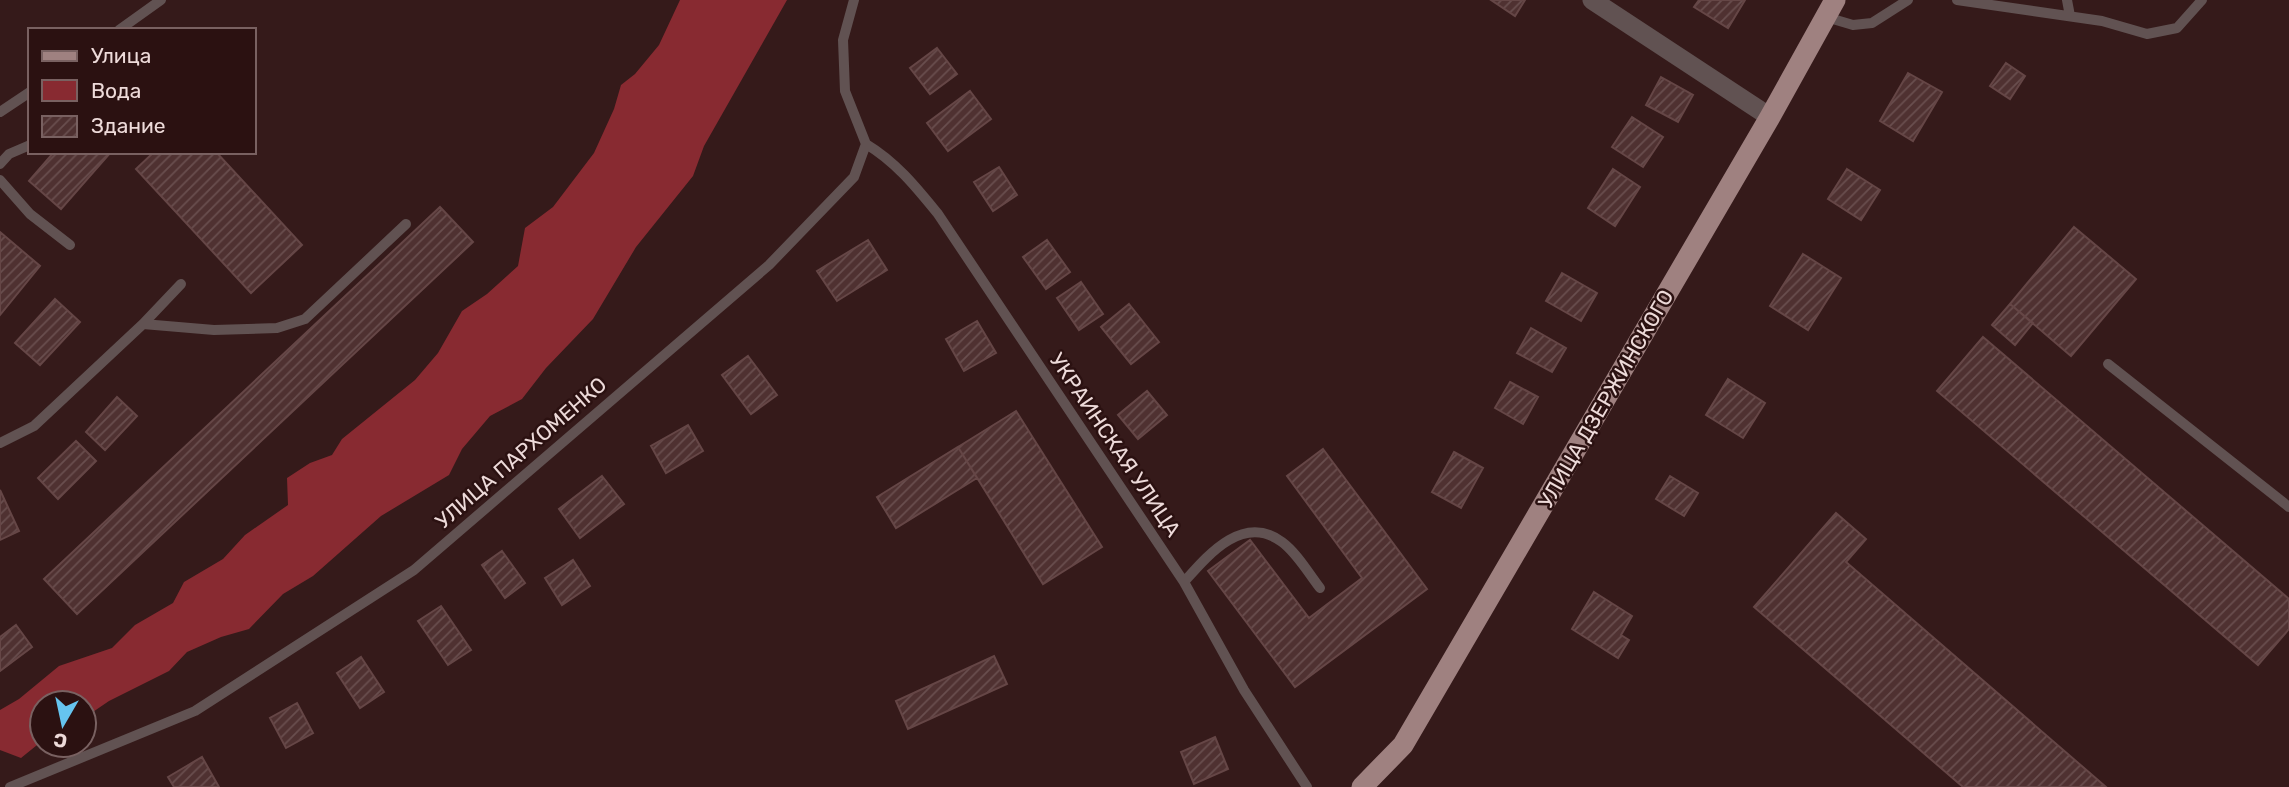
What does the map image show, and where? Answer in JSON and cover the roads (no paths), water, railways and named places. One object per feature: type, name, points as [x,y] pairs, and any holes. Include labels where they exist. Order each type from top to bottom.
[{"type":"main road","name":"УЛИЦА ДЗЕРЖИНСКОГО","points":[[1362,787],[1403,746],[1770,117],[1830,9]]},
{"type":"street","points":[[1592,0],[1770,117]]},
{"type":"lane","points":[[122,28],[161,0]]},
{"type":"lane","points":[[853,0],[843,40],[845,91],[866,144]]},
{"type":"lane","points":[[1830,9],[1853,25],[1872,23],[1908,0]]},
{"type":"lane","points":[[1957,0],[2102,21],[2147,34],[2178,28],[2202,0]]},
{"type":"lane","points":[[2067,0],[2070,16]]},
{"type":"lane","points":[[0,112],[28,93]]},
{"type":"lane","name":"УКРАИНСКАЯ УЛИЦА","points":[[866,144],[884,155],[912,180],[938,214],[1184,582],[1244,690],[1307,787]]},
{"type":"lane","name":"УЛИЦА ПАРХОМЕНКО","points":[[10,787],[195,712],[414,570],[769,265],[854,177],[866,144]]},
{"type":"lane","points":[[0,164],[9,154],[28,146]]},
{"type":"lane","points":[[0,180],[30,214],[70,246]]},
{"type":"lane","points":[[143,324],[214,330],[277,328],[305,319],[406,224]]},
{"type":"lane","points":[[0,443],[34,426],[143,324],[180,284]]},
{"type":"lane","points":[[2108,364],[2289,506]]},
{"type":"lane","points":[[1184,582],[1213,549],[1245,533],[1263,532],[1283,543],[1320,588]]},
{"type":"water","points":[[680,0],[787,0],[704,146],[693,176],[636,247],[593,319],[546,368],[522,399],[490,416],[462,449],[449,475],[381,516],[313,576],[283,594],[249,629],[221,637],[187,652],[169,671],[98,708],[98,689],[31,689],[59,666],[112,648],[135,625],[173,603],[184,582],[223,559],[245,535],[288,505],[287,478],[310,463],[332,455],[342,439],[415,380],[438,353],[462,311],[487,294],[518,266],[525,228],[553,207],[594,153],[614,109],[621,85],[635,74],[659,45]]},
{"type":"water","points":[[28,692],[28,752],[21,758],[0,750],[0,710]]}]
